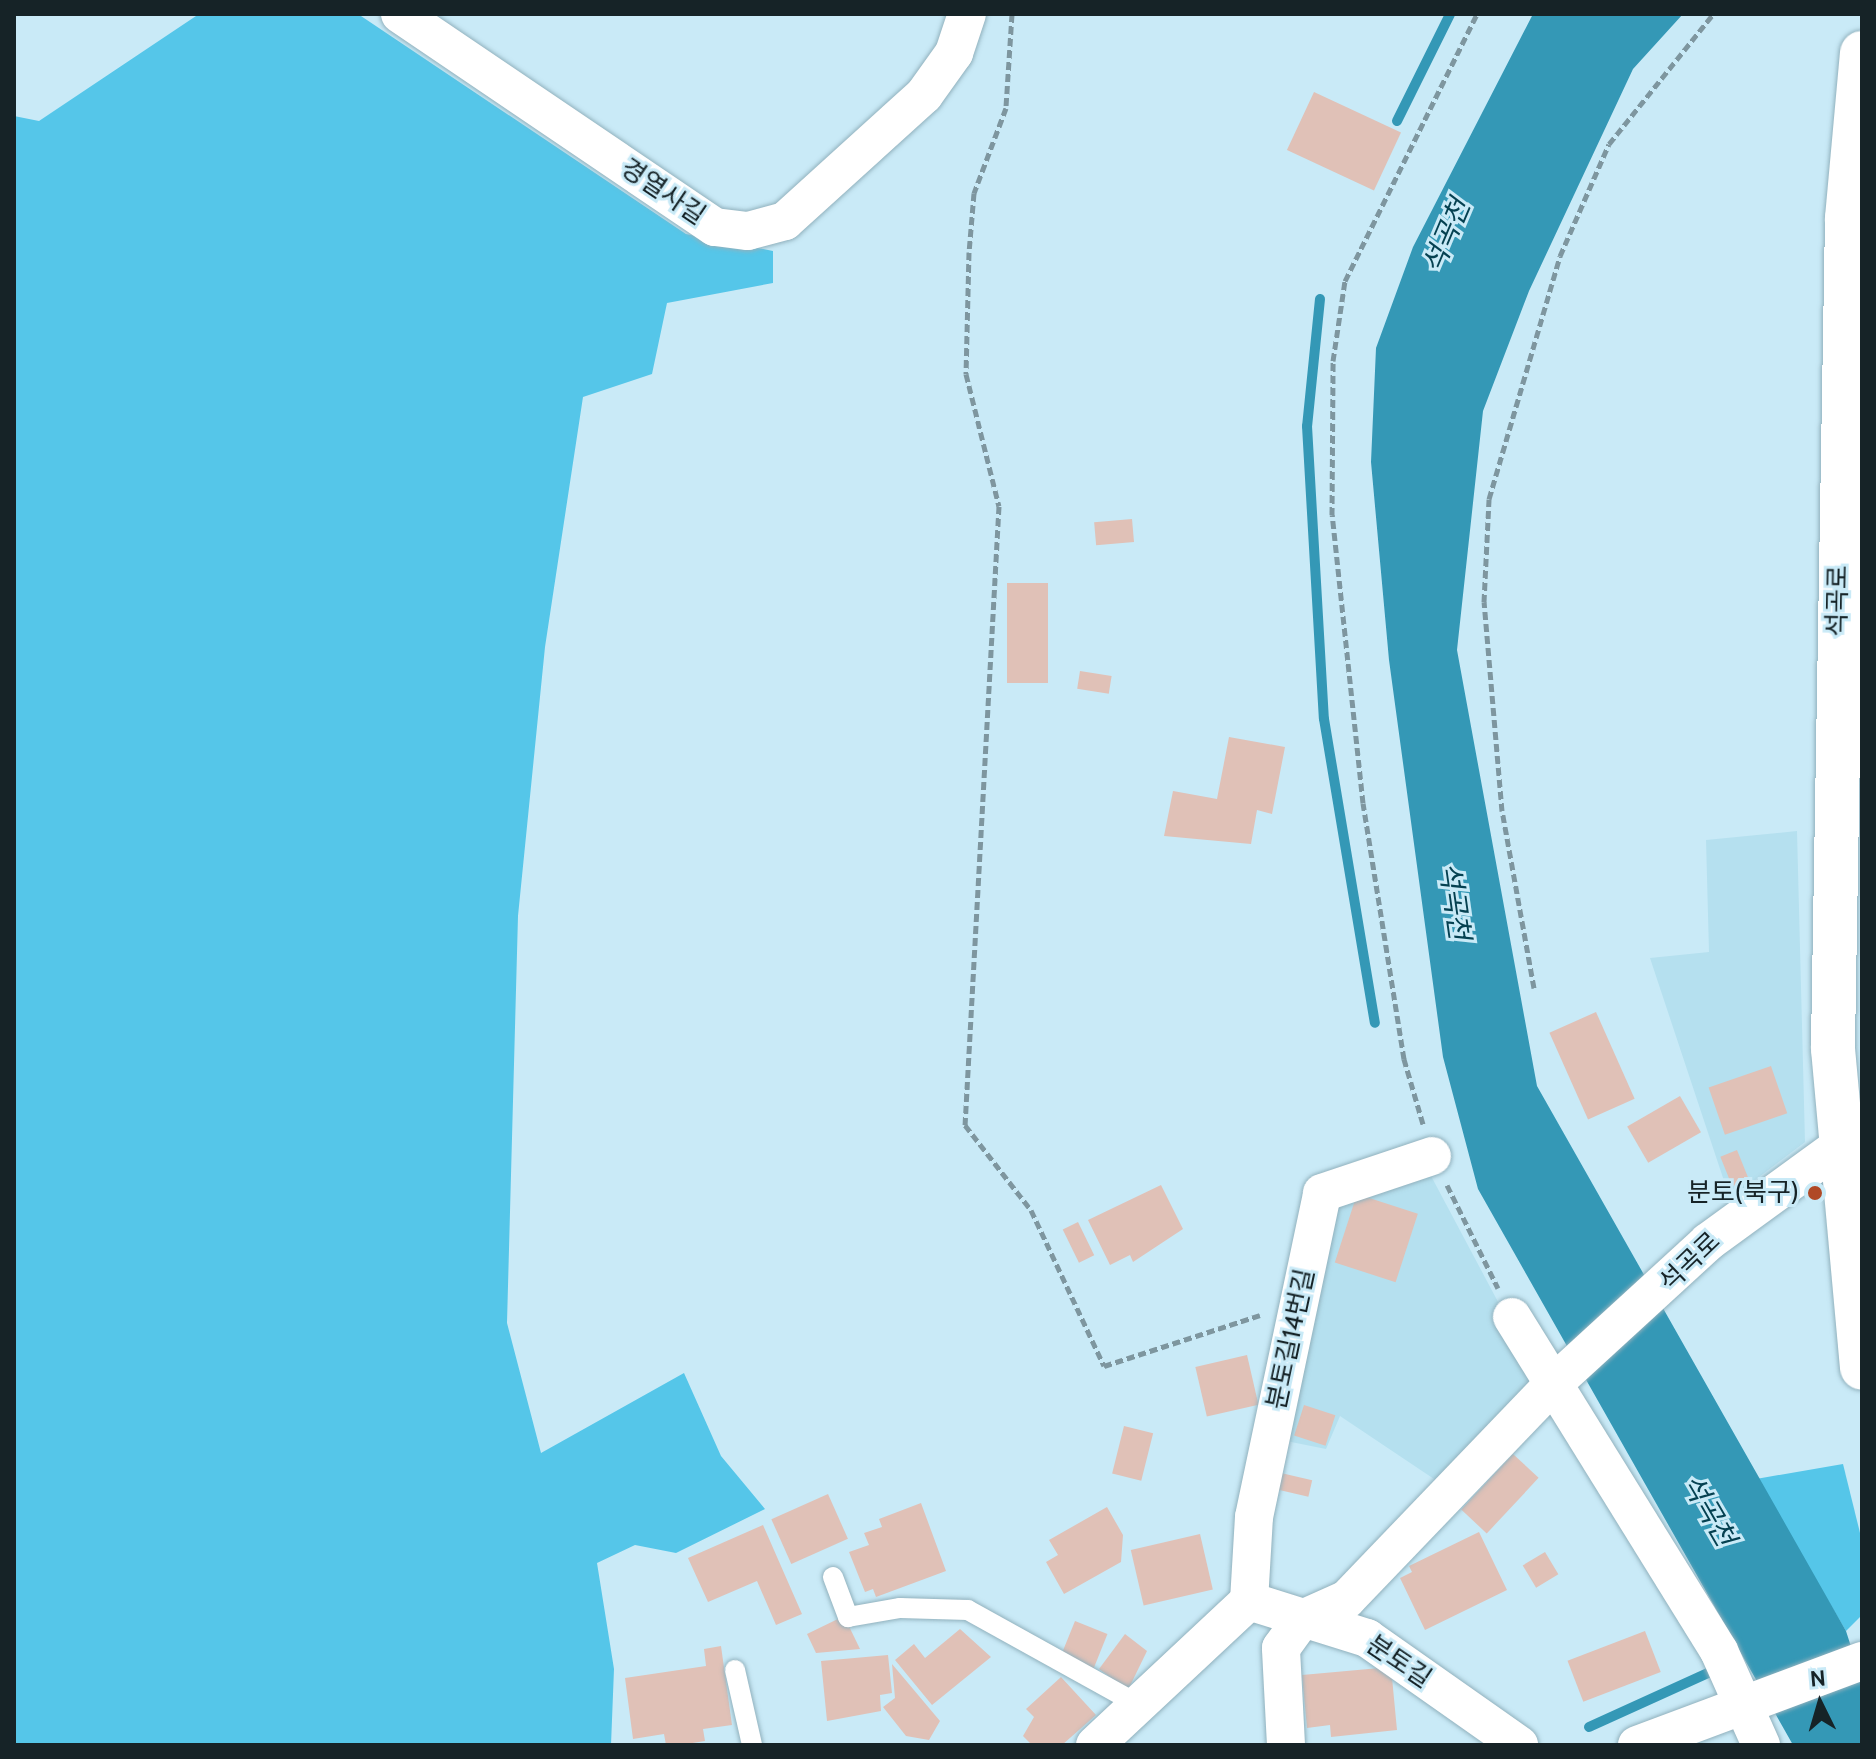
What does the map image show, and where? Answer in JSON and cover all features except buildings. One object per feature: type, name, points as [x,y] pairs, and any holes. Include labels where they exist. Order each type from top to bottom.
[{"type":"street","name":"경열사길","points":[[400,14],[715,227],[748,231],[785,221],[924,95],[954,53],[967,14]]},
{"type":"street","name":"석곡로","points":[[1862,53],[1847,218],[1835,733],[1837,1148],[1862,1368]]},
{"type":"street","name":"석곡로","points":[[1302,1619],[1347,1599],[1563,1376],[1665,1287],[1708,1242],[1837,1148]]},
{"type":"street","name":"분토길14번길","points":[[1249,1601],[1254,1517],[1322,1193],[1432,1156]]},
{"type":"street","points":[[1512,1317],[1563,1376],[1668,1564],[1750,1699],[1761,1745]]},
{"type":"street","points":[[1095,1745],[1136,1703],[1249,1601],[1302,1619],[1281,1648],[1286,1745]]},
{"type":"street","name":"분토길","points":[[1302,1619],[1367,1638],[1519,1745]]},
{"type":"street","points":[[1637,1745],[1750,1699],[1862,1661]]},
{"type":"lane","points":[[833,1577],[848,1617],[968,1610],[1136,1703]]},
{"type":"lane","points":[[735,1670],[752,1745]]},
{"type":"path","points":[[1012,14],[1006,108],[974,193],[969,252],[966,374],[999,506],[965,1125],[1031,1210],[1104,1366],[1252,1315],[1297,1313]]},
{"type":"path","points":[[1477,14],[1345,281],[1333,361],[1332,515],[1363,803],[1404,1059],[1432,1156],[1512,1317]]},
{"type":"path","points":[[1534,988],[1500,796],[1484,602],[1489,499],[1555,271],[1609,144],[1713,14]]},
{"type":"shaded area","points":[[199,14],[358,14],[686,234],[773,251],[773,283],[667,303],[652,374],[583,397],[545,647],[518,916],[507,1323],[541,1453],[684,1373],[721,1456],[765,1509],[676,1553],[635,1545],[597,1563],[614,1669],[611,1745],[14,1745],[14,116],[39,121]]},
{"type":"shaded area","points":[[1797,831],[1805,1142],[1730,1199],[1650,958],[1709,952],[1706,840]]},
{"type":"shaded area","points":[[1430,1174],[1530,1362],[1532,1380],[1443,1485],[1340,1416],[1326,1449],[1276,1439],[1331,1197]]},
{"type":"shaded area","points":[[1843,1464],[1862,1541],[1862,1615],[1846,1631],[1756,1479]]},
{"type":"water","name":"석곡천","points":[[1533,14],[1683,14],[1633,69],[1529,291],[1483,411],[1457,650],[1537,1086],[1846,1631],[1862,1681],[1862,1745],[1793,1745],[1478,1189],[1443,1057],[1389,660],[1371,462],[1376,348],[1413,247]]},
{"type":"waterway","points":[[1397,121],[1450,14]]},
{"type":"waterway","points":[[1320,299],[1307,426],[1324,719],[1375,1023]]},
{"type":"waterway","points":[[1589,1727],[1719,1668]]},
{"type":"place","name":"분토(북구)","points":[[1815,1193]]}]
